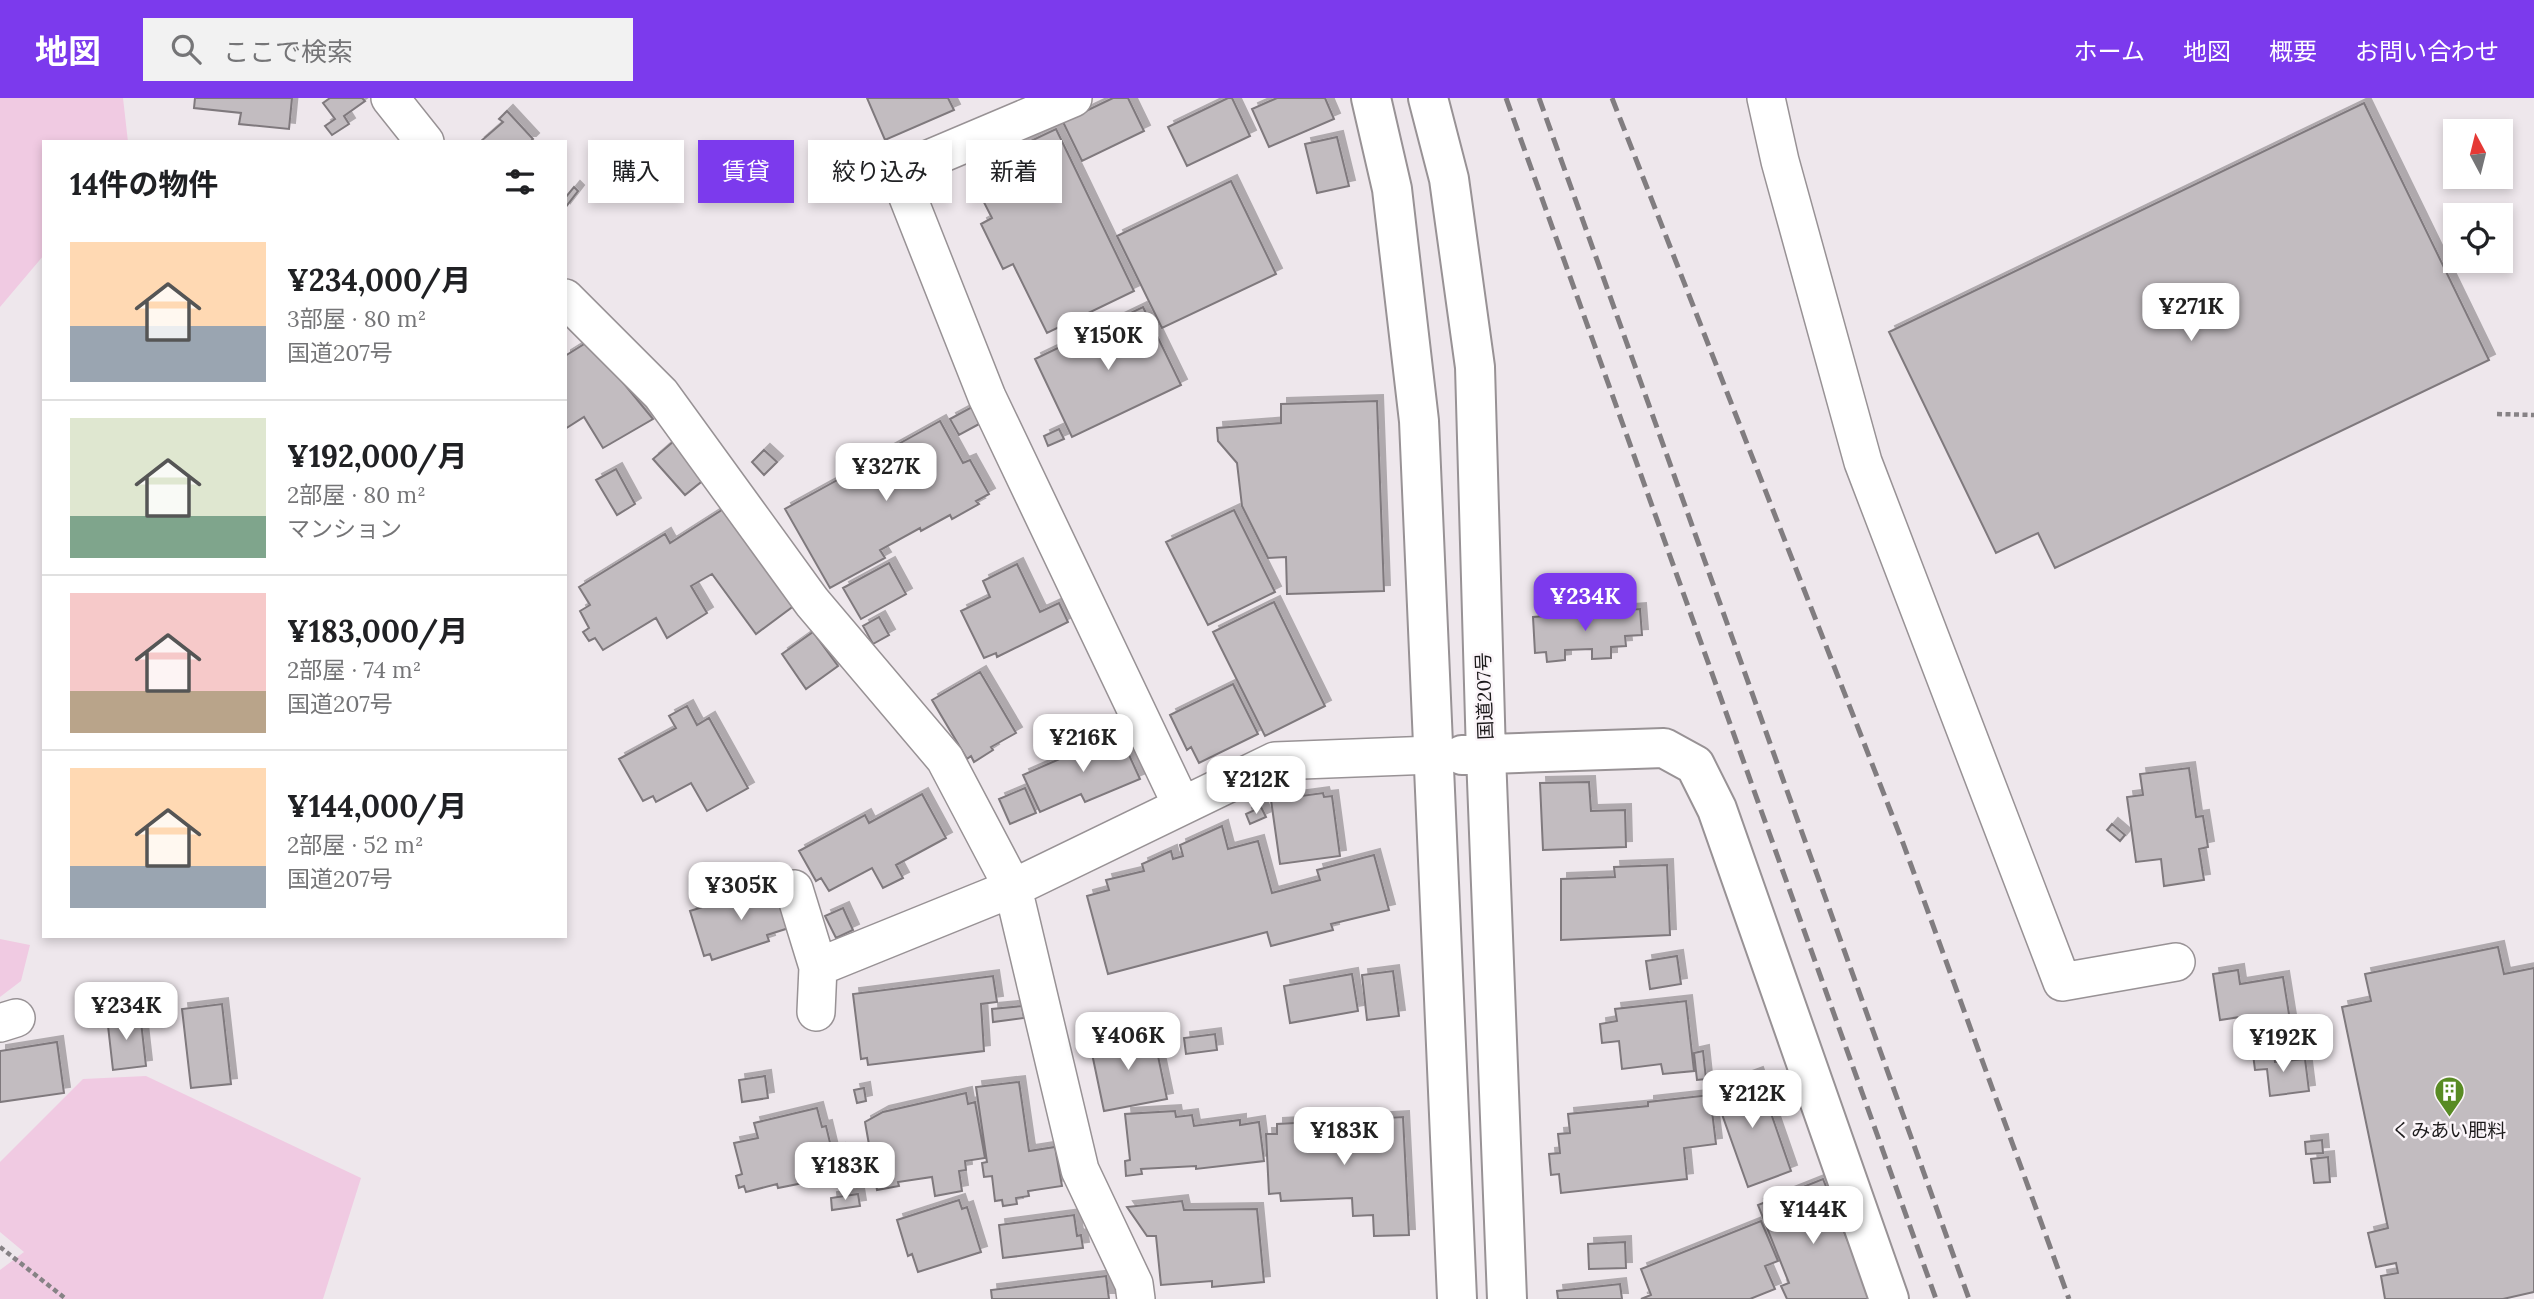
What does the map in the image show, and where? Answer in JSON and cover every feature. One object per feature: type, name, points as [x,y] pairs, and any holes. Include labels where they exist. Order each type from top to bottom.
[{"type":"street","points":[[390,98],[423,140]]},
{"type":"street","points":[[1073,98],[898,172],[986,397],[1182,806]]},
{"type":"street","points":[[1371,98],[1392,189],[1419,421],[1457,1299]]},
{"type":"street","name":"国道207号","points":[[1428,98],[1449,179],[1475,367],[1486,755],[1507,1299]]},
{"type":"street","points":[[1766,98],[1780,161],[1863,462],[2062,982],[2176,962]]},
{"type":"street","points":[[567,300],[661,394],[813,602],[945,759],[1013,888],[1080,1170],[1134,1284],[1136,1299]]},
{"type":"street","points":[[818,967],[1013,888],[1275,761],[1664,748],[1695,765],[1717,809],[1889,1299]]},
{"type":"street","points":[[794,889],[818,967],[816,1012]]},
{"type":"path","points":[[2497,414],[2534,415]]},
{"type":"path","points":[[0,1247],[66,1299]]},
{"type":"shaded area","points":[[0,98],[123,98],[128,140],[42,140],[42,257],[0,307]]},
{"type":"shaded area","points":[[0,939],[30,945],[21,981],[0,997]]},
{"type":"shaded area","points":[[146,1076],[361,1178],[323,1299],[0,1299],[0,1270],[24,1252],[0,1232],[0,1162],[83,1079]]},
{"type":"building","points":[[195,98],[292,98],[289,129],[239,124],[241,113],[194,108]]},
{"type":"building","points":[[330,98],[362,98],[365,101],[344,116],[349,124],[332,135],[325,126],[335,119],[323,103]]},
{"type":"building","points":[[867,98],[948,98],[954,110],[885,140]]},
{"type":"building","points":[[1113,98],[1128,98],[1144,131],[1082,161],[1063,122]]},
{"type":"building","points":[[1232,98],[1250,136],[1187,166],[1168,127]]},
{"type":"building","points":[[1277,98],[1325,98],[1334,119],[1269,147],[1252,109]]},
{"type":"building","points":[[2364,103],[2443,265],[2443,273],[2447,273],[2489,360],[2055,568],[2038,533],[1996,553],[1889,332]]},
{"type":"building","points":[[507,111],[533,139],[482,140],[503,122],[499,119]]},
{"type":"building","points":[[1056,129],[1061,140],[1033,140]]},
{"type":"building","points":[[1337,137],[1349,186],[1317,193],[1305,144]]},
{"type":"building","points":[[1062,141],[1134,291],[1047,333],[1013,264],[1003,269],[981,224],[992,218],[984,203],[1062,203]]},
{"type":"building","points":[[1231,181],[1276,274],[1162,328],[1117,236]]},
{"type":"building","points":[[574,187],[578,191],[567,205],[567,196]]},
{"type":"building","points":[[1143,307],[1181,385],[1072,437],[1035,359]]},
{"type":"building","points":[[589,341],[653,419],[603,448],[584,417],[567,428],[567,355]]},
{"type":"building","points":[[1377,401],[1384,591],[1287,594],[1286,557],[1268,558],[1242,506],[1237,463],[1218,441],[1217,428],[1281,423],[1281,404]]},
{"type":"building","points":[[972,407],[981,423],[959,435],[950,419]]},
{"type":"building","points":[[940,421],[963,463],[970,460],[989,494],[976,501],[979,504],[952,519],[950,515],[880,550],[885,558],[830,588],[785,509],[841,478],[845,485],[864,474],[859,466]]},
{"type":"building","points":[[1059,429],[1064,439],[1048,446],[1044,436]]},
{"type":"building","points":[[674,441],[706,478],[685,495],[653,459]]},
{"type":"building","points":[[764,450],[777,462],[764,475],[752,462]]},
{"type":"building","points":[[616,469],[635,504],[617,515],[596,480]]},
{"type":"building","points":[[725,508],[795,605],[756,634],[712,574],[691,586],[707,613],[667,638],[656,618],[603,650],[595,638],[589,641],[583,632],[589,628],[580,611],[590,605],[579,587],[665,534],[670,543]]},
{"type":"building","points":[[1234,510],[1275,592],[1208,625],[1166,542]]},
{"type":"building","points":[[889,563],[906,594],[861,619],[843,588]]},
{"type":"building","points":[[1017,564],[1040,612],[1059,603],[1068,622],[997,657],[996,653],[984,658],[961,611],[990,597],[983,581]]},
{"type":"building","points":[[1274,602],[1325,706],[1265,736],[1213,632]]},
{"type":"building","points":[[1640,609],[1642,635],[1625,636],[1626,646],[1611,647],[1611,658],[1592,659],[1592,649],[1565,650],[1565,660],[1547,662],[1546,652],[1535,653],[1533,617]]},
{"type":"building","points":[[879,617],[889,635],[873,644],[863,626]]},
{"type":"building","points":[[813,632],[838,666],[806,689],[782,654]]},
{"type":"building","points":[[980,672],[1016,733],[991,747],[993,750],[974,762],[971,756],[967,759],[932,700]]},
{"type":"building","points":[[1233,684],[1258,734],[1199,763],[1191,747],[1187,750],[1170,715]]},
{"type":"building","points":[[687,706],[697,725],[709,718],[748,788],[707,811],[691,783],[656,802],[653,796],[643,801],[619,759],[676,728],[669,716]]},
{"type":"building","points":[[1119,733],[1140,779],[1085,802],[1081,794],[1040,812],[1023,775]]},
{"type":"building","points":[[2189,768],[2196,817],[2203,816],[2208,847],[2199,849],[2204,880],[2164,886],[2161,859],[2136,862],[2127,797],[2143,795],[2140,774]]},
{"type":"building","points":[[1589,782],[1591,811],[1625,810],[1626,847],[1543,850],[1540,783]]},
{"type":"building","points":[[1025,788],[1036,813],[1010,824],[999,799]]},
{"type":"building","points":[[1323,793],[1324,797],[1332,796],[1340,856],[1280,864],[1271,800]]},
{"type":"building","points":[[922,794],[946,838],[896,865],[903,878],[883,888],[872,868],[829,891],[821,878],[816,881],[799,851],[865,815],[869,823]]},
{"type":"building","points":[[1261,807],[1266,817],[1250,824],[1246,814]]},
{"type":"building","points":[[2112,824],[2125,835],[2120,841],[2107,830]]},
{"type":"building","points":[[1222,826],[1228,849],[1258,841],[1272,893],[1320,880],[1317,870],[1374,855],[1389,910],[1331,924],[1333,930],[1271,946],[1267,932],[1108,974],[1087,896],[1109,890],[1106,880],[1144,871],[1142,864],[1171,851],[1173,859],[1183,856],[1180,845]]},
{"type":"building","points":[[1667,865],[1670,935],[1561,940],[1561,879],[1615,877],[1614,867]]},
{"type":"building","points":[[778,883],[792,927],[767,935],[769,941],[712,960],[710,954],[704,956],[690,911]]},
{"type":"building","points":[[843,908],[853,930],[836,938],[825,916]]},
{"type":"building","name":"くみあい肥料","points":[[2498,947],[2504,974],[2534,968],[2534,1292],[2503,1299],[2385,1299],[2381,1276],[2398,1273],[2396,1263],[2376,1267],[2368,1233],[2388,1228],[2342,1007],[2371,1001],[2365,974]]},
{"type":"building","points":[[1677,956],[1681,984],[1650,989],[1646,961]]},
{"type":"building","points":[[2238,970],[2240,984],[2283,977],[2293,1039],[2244,1047],[2240,1017],[2220,1020],[2213,974]]},
{"type":"building","points":[[1393,971],[1399,1016],[1367,1020],[1362,975]]},
{"type":"building","points":[[1352,974],[1358,1011],[1290,1023],[1284,986]]},
{"type":"building","points":[[993,976],[997,1002],[981,1004],[984,1051],[868,1065],[867,1058],[861,1059],[853,994]]},
{"type":"building","points":[[1686,1001],[1694,1071],[1663,1074],[1661,1064],[1622,1069],[1619,1041],[1602,1043],[1600,1024],[1617,1021],[1615,1009]]},
{"type":"building","points":[[222,1004],[231,1084],[191,1088],[182,1009]]},
{"type":"building","points":[[1022,1006],[1024,1018],[993,1022],[992,1009]]},
{"type":"building","points":[[140,1013],[146,1066],[113,1070],[107,1017]]},
{"type":"building","points":[[1153,1032],[1167,1099],[1104,1111],[1090,1044]]},
{"type":"building","points":[[1215,1034],[1217,1050],[1186,1054],[1184,1038]]},
{"type":"building","points":[[57,1042],[64,1093],[0,1102],[0,1051]]},
{"type":"building","points":[[1703,1051],[1706,1079],[1697,1080],[1694,1053]]},
{"type":"building","points":[[2274,1052],[2275,1062],[2305,1059],[2309,1091],[2270,1096],[2267,1069],[2255,1070],[2253,1054]]},
{"type":"building","points":[[1757,1073],[1791,1171],[1748,1187],[1713,1089]]},
{"type":"building","points":[[765,1076],[768,1098],[742,1102],[739,1080]]},
{"type":"building","points":[[1019,1082],[1029,1151],[1055,1147],[1062,1186],[1028,1191],[1029,1196],[1016,1198],[1017,1204],[1003,1206],[1002,1200],[995,1201],[992,1176],[984,1177],[982,1163],[987,1162],[976,1087]]},
{"type":"building","points":[[864,1088],[866,1101],[857,1103],[854,1090]]},
{"type":"building","points":[[966,1093],[968,1104],[975,1102],[985,1158],[965,1161],[966,1170],[959,1171],[962,1191],[935,1196],[932,1177],[898,1182],[899,1186],[877,1190],[865,1122],[883,1112]]},
{"type":"building","points":[[1710,1095],[1716,1144],[1684,1148],[1687,1179],[1561,1193],[1559,1174],[1551,1175],[1549,1154],[1560,1153],[1558,1134],[1570,1133],[1568,1114],[1648,1106],[1648,1102]]},
{"type":"building","points":[[817,1108],[822,1127],[826,1126],[832,1151],[839,1149],[845,1179],[814,1186],[813,1181],[778,1188],[777,1184],[746,1192],[744,1186],[739,1188],[736,1176],[742,1174],[734,1143],[758,1138],[754,1123]]},
{"type":"building","points":[[1175,1111],[1176,1117],[1192,1115],[1194,1126],[1240,1120],[1240,1125],[1259,1122],[1264,1161],[1196,1169],[1196,1166],[1141,1169],[1142,1174],[1126,1176],[1125,1161],[1130,1160],[1125,1114]]},
{"type":"building","points":[[1403,1117],[1409,1235],[1374,1236],[1373,1215],[1353,1216],[1352,1198],[1281,1201],[1280,1193],[1269,1194],[1266,1134],[1277,1134],[1277,1124]]},
{"type":"building","points":[[2322,1140],[2323,1153],[2306,1154],[2305,1142]]},
{"type":"building","points":[[2328,1157],[2330,1182],[2314,1183],[2311,1159]]},
{"type":"building","points":[[1823,1179],[1871,1299],[1787,1299],[1781,1286],[1789,1283],[1758,1205]]},
{"type":"building","points":[[858,1194],[860,1206],[832,1210],[831,1198]]},
{"type":"building","points":[[959,1200],[962,1209],[967,1207],[981,1252],[918,1272],[912,1254],[908,1256],[897,1220]]},
{"type":"building","points":[[1182,1201],[1184,1210],[1257,1209],[1264,1282],[1212,1287],[1212,1281],[1161,1285],[1156,1236],[1147,1236],[1127,1207]]},
{"type":"building","points":[[1074,1215],[1077,1236],[1081,1235],[1083,1248],[1003,1258],[999,1225]]},
{"type":"building","points":[[1761,1221],[1778,1261],[1765,1266],[1775,1289],[1750,1299],[1641,1299],[1651,1295],[1641,1269]]},
{"type":"building","points":[[1625,1242],[1626,1268],[1589,1269],[1588,1244]]},
{"type":"building","points":[[1106,1276],[1109,1299],[992,1299],[991,1290]]},
{"type":"building","points":[[1620,1284],[1622,1299],[1558,1299],[1557,1291]]},
{"type":"railway","points":[[1506,98],[1936,1299]]},
{"type":"railway","points":[[1539,98],[1969,1299]]},
{"type":"railway","points":[[1612,98],[1903,843],[2069,1299]]},
{"type":"place","name":"くみあい肥料","points":[[2449,1118]]}]
